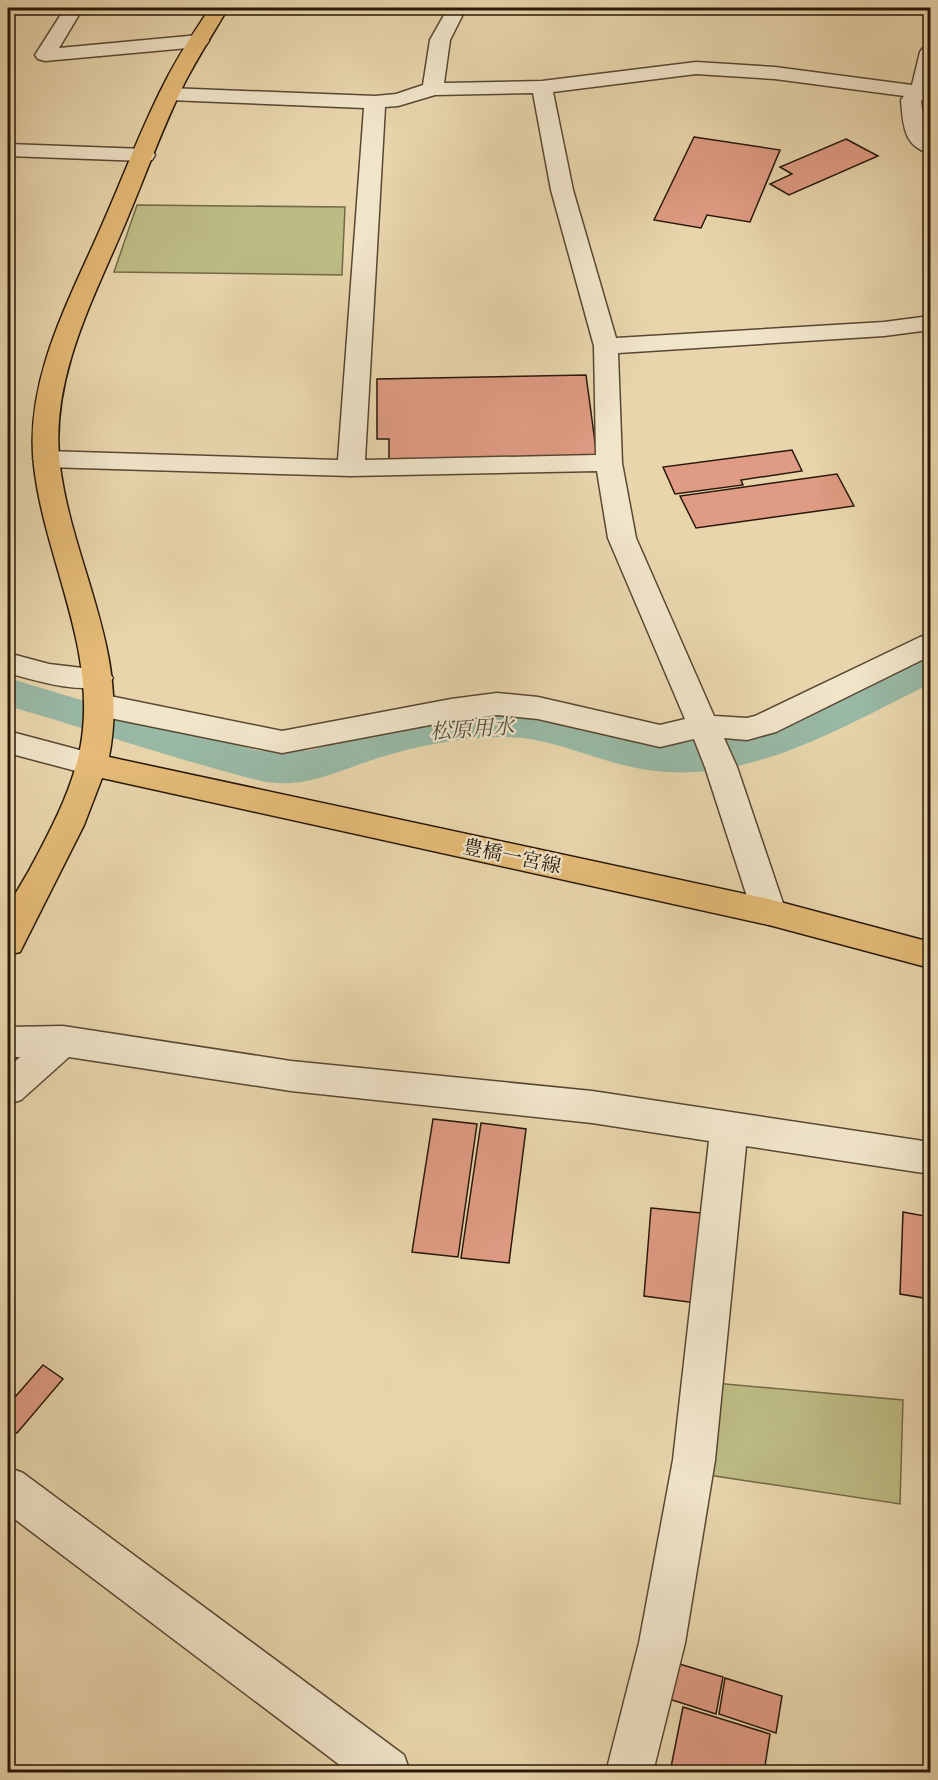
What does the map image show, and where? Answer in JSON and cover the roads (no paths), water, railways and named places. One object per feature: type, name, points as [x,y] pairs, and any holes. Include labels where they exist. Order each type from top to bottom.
[{"type":"main road","points":[[8,942],[75,809],[91,764],[99,704],[55,516],[46,459],[48,399],[62,344],[169,94],[219,8]]},
{"type":"main road","name":"豊橋一宮線","points":[[91,764],[769,912],[930,955]]},
{"type":"street","points":[[78,8],[74,8],[45,55],[199,41]]},
{"type":"street","points":[[433,89],[440,40],[457,8]]},
{"type":"street","points":[[925,91],[930,52]]},
{"type":"street","points":[[169,94],[375,102],[398,99],[433,89],[542,87],[696,68],[776,73],[925,91]]},
{"type":"street","points":[[542,87],[562,190],[606,346],[609,463],[622,538],[711,744],[769,912]]},
{"type":"street","points":[[925,91],[910,100],[915,134],[930,147]]},
{"type":"street","points":[[351,468],[375,102]]},
{"type":"street","points":[[8,150],[144,155]]},
{"type":"street","points":[[606,346],[884,329],[930,323]]},
{"type":"street","points":[[46,459],[351,468],[609,463]]},
{"type":"street","points":[[8,663],[50,674],[99,704],[282,742],[451,710],[497,704],[538,708],[660,736],[711,744],[765,724],[930,644]]},
{"type":"street","points":[[8,742],[91,764]]},
{"type":"street","points":[[8,1042],[63,1041],[291,1077],[592,1107],[930,1158]]},
{"type":"street","points":[[8,1089],[63,1041]]},
{"type":"street","points":[[630,1773],[662,1643],[694,1460],[729,1127]]},
{"type":"street","points":[[8,1488],[387,1773]]},
{"type":"waterway","name":"松原用水","points":[[8,692],[194,748],[274,768],[292,768],[311,765],[404,736],[482,723],[536,725],[564,731],[618,749],[649,755],[704,756],[775,741],[930,668]]}]
